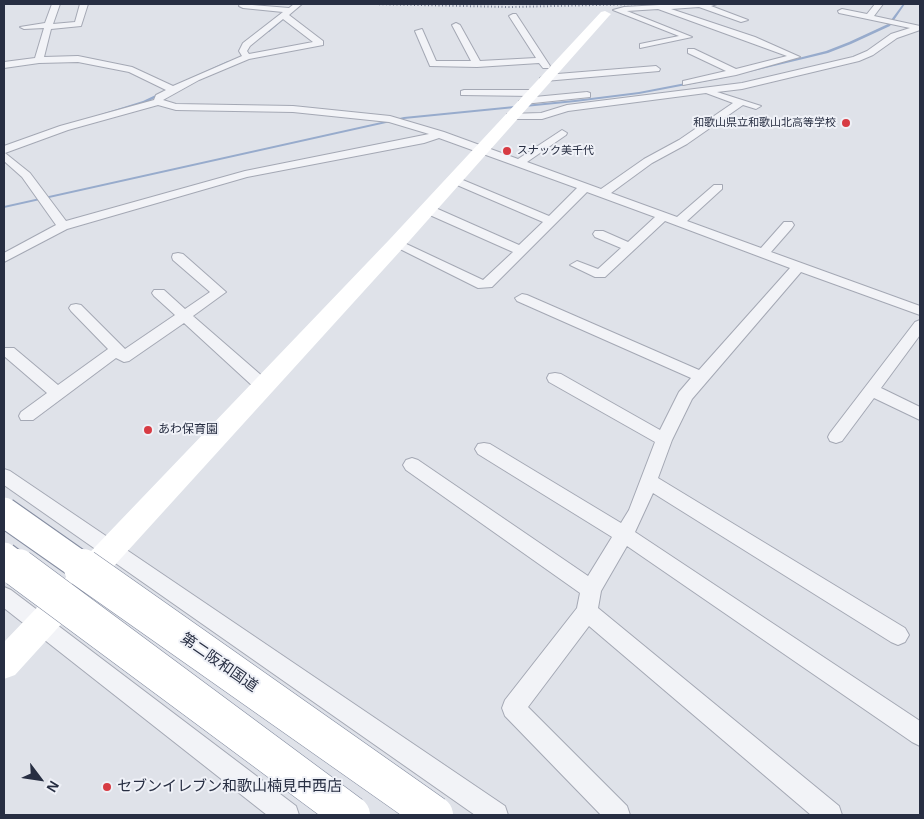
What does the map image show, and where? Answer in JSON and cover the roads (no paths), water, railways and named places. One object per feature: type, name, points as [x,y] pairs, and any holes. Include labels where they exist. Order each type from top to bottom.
[{"type":"highway","name":"第二阪和国道","points":[[4,512],[434,815]]},
{"type":"highway","points":[[4,557],[351,815]]},
{"type":"street","points":[[39,60],[56,4]]},
{"type":"street","points":[[24,27],[78,24],[84,4]]},
{"type":"street","points":[[247,57],[243,51],[246,45],[298,4]]},
{"type":"street","points":[[4,664],[396,244],[555,68],[611,12],[713,4]]},
{"type":"street","points":[[869,18],[879,4]]},
{"type":"street","points":[[697,5],[744,20]]},
{"type":"street","points":[[158,102],[159,97],[171,89],[247,57],[320,43],[286,15],[244,7]]},
{"type":"street","points":[[521,105],[673,85],[796,58],[752,39],[659,7]]},
{"type":"street","points":[[611,12],[688,36],[643,46]]},
{"type":"street","points":[[842,12],[920,31]]},
{"type":"street","points":[[513,16],[540,60],[546,66],[555,68]]},
{"type":"street","points":[[456,25],[477,64]]},
{"type":"street","points":[[419,31],[433,64],[477,64],[540,60]]},
{"type":"street","points":[[464,93],[521,105],[542,116],[567,108],[742,86],[856,59],[870,53],[903,32],[920,31]]},
{"type":"street","points":[[691,51],[736,72]]},
{"type":"street","points":[[4,65],[39,60],[78,59],[132,70],[171,89]]},
{"type":"street","points":[[546,78],[656,69]]},
{"type":"street","points":[[703,91],[756,106]]},
{"type":"street","points":[[4,150],[64,128],[158,102],[176,107],[293,109],[394,120],[440,134],[603,193],[762,254],[920,311]]},
{"type":"street","points":[[603,193],[648,161],[683,142],[741,102]]},
{"type":"street","points":[[519,163],[562,133]]},
{"type":"street","points":[[4,258],[63,226],[245,174],[424,140],[440,134]]},
{"type":"street","points":[[4,156],[26,175],[63,226]]},
{"type":"street","points":[[454,180],[551,220]]},
{"type":"street","points":[[396,244],[483,284],[487,284],[585,187]]},
{"type":"street","points":[[678,222],[718,187]]},
{"type":"street","points":[[427,209],[521,251]]},
{"type":"street","points":[[577,265],[600,274],[664,216]]},
{"type":"street","points":[[762,254],[788,225]]},
{"type":"street","points":[[599,234],[630,247]]},
{"type":"street","points":[[76,308],[124,357],[219,292],[178,257]]},
{"type":"street","points":[[618,815],[513,708],[587,612],[591,589],[625,535],[650,482],[664,440],[685,396],[700,376],[798,267]]},
{"type":"street","points":[[159,293],[263,386]]},
{"type":"street","points":[[522,298],[700,376]]},
{"type":"street","points":[[836,437],[920,325]]},
{"type":"street","points":[[27,416],[117,350]]},
{"type":"street","points":[[9,352],[58,394]]},
{"type":"street","points":[[555,378],[664,440]]},
{"type":"street","points":[[871,390],[920,414]]},
{"type":"street","points":[[484,449],[625,535],[920,734]]},
{"type":"street","points":[[412,465],[591,589]]},
{"type":"street","points":[[4,476],[496,815]]},
{"type":"street","points":[[650,482],[898,635]]},
{"type":"street","points":[[4,596],[287,815]]},
{"type":"street","points":[[587,612],[830,815]]},
{"type":"waterway","points":[[268,31],[301,4]]},
{"type":"waterway","points":[[749,71],[827,52],[850,43],[889,25],[904,4]]},
{"type":"waterway","points":[[181,83],[229,62]]},
{"type":"waterway","points":[[4,207],[404,118],[639,93],[722,77]]},
{"type":"waterway","points":[[100,115],[144,102],[163,93]]},
{"type":"railway","points":[[372,4],[510,7],[641,4]]},
{"type":"place","name":"和歌山県立和歌山北高等学校","points":[[846,123]]},
{"type":"place","name":"スナック美千代","points":[[507,151]]},
{"type":"place","name":"あわ保育園","points":[[148,430]]},
{"type":"place","name":"セブンイレブン和歌山楠見中西店","points":[[107,787]]}]
